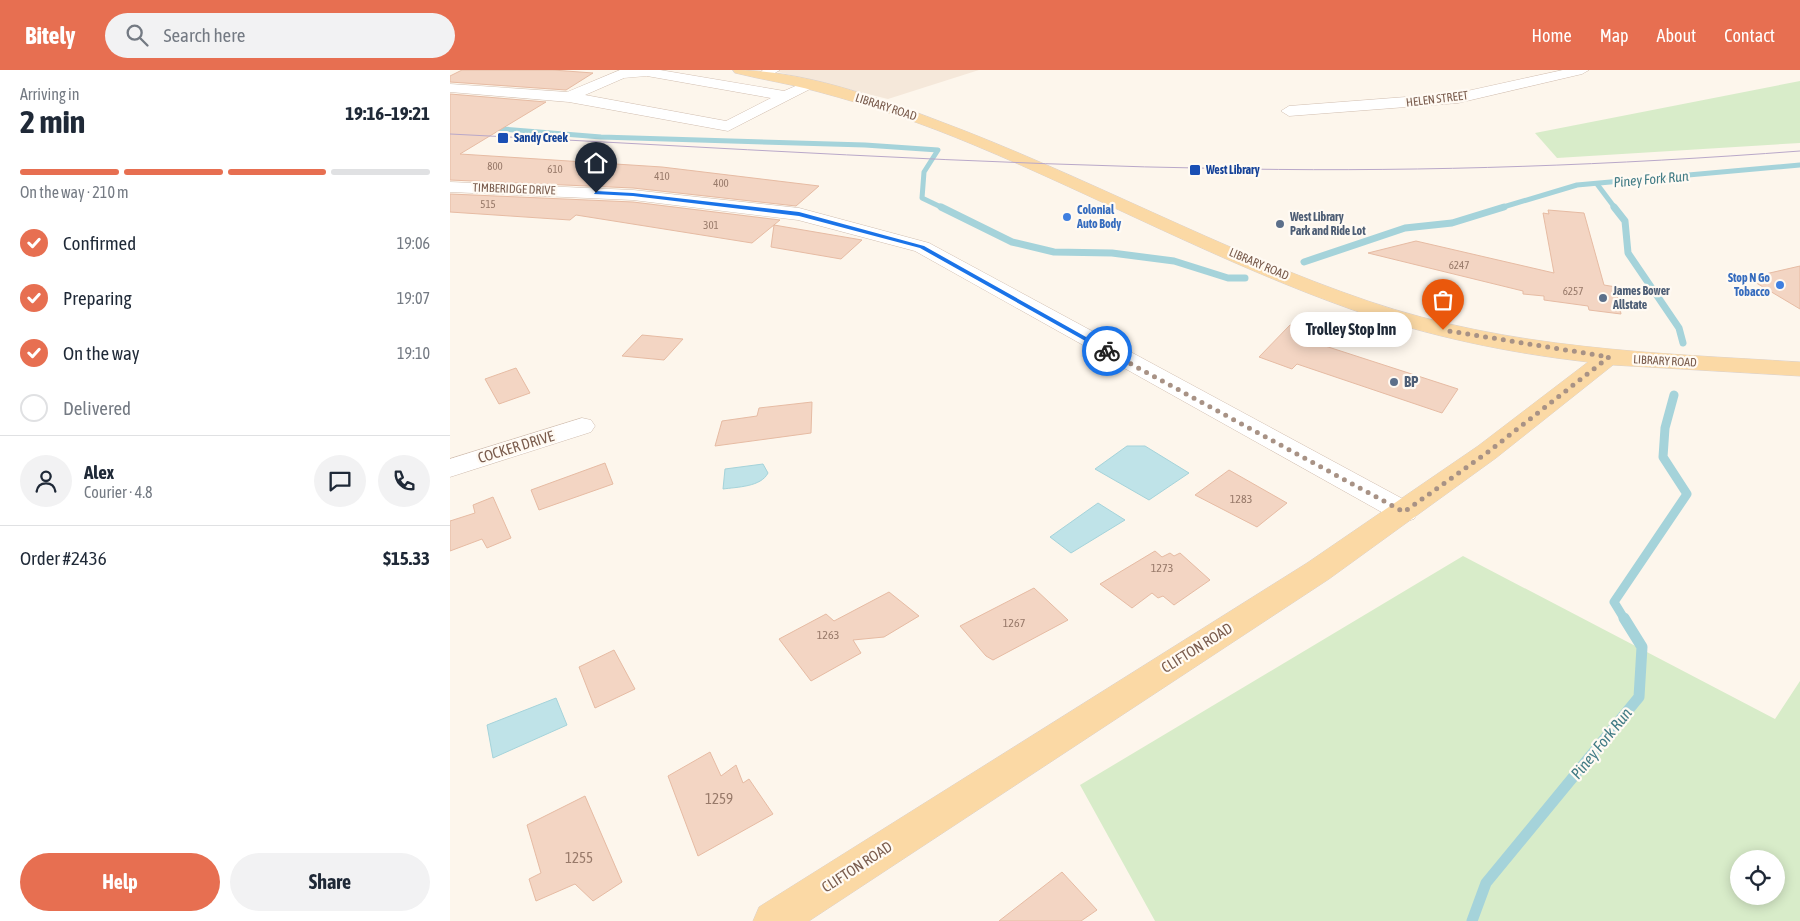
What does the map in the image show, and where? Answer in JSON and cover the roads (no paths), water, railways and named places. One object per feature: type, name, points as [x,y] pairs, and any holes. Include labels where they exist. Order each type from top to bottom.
[{"type":"main road","name":"LIBRARY ROAD","points":[[740,70],[769,72],[807,85],[890,107],[958,132],[1259,265],[1362,306],[1443,330],[1609,357],[1800,369]]},
{"type":"main road","name":"CLIFTON ROAD","points":[[773,921],[1318,571],[1488,452],[1609,357]]},
{"type":"street","name":"HELEN STREET","points":[[1289,111],[1458,98],[1582,70]]},
{"type":"street","points":[[569,96],[621,74],[647,72],[786,96]]},
{"type":"street","points":[[450,88],[569,96],[728,126],[807,85]]},
{"type":"street","name":"TIMBERIDGE DRIVE","points":[[450,187],[633,194],[790,213],[922,247],[1404,512]]},
{"type":"street","name":"COCKER DRIVE","points":[[450,468],[582,426]]},
{"type":"water","points":[[1127,446],[1145,446],[1189,473],[1149,500],[1095,469]]},
{"type":"water","points":[[763,464],[768,473],[765,478],[748,486],[723,489],[725,469]]},
{"type":"water","points":[[1098,503],[1125,520],[1071,553],[1050,537]]},
{"type":"water","points":[[556,698],[567,725],[493,758],[487,725]]},
{"type":"waterway","points":[[490,128],[601,137],[865,145],[938,150],[924,172],[922,198],[943,208]]},
{"type":"waterway","name":"Piney Fork Run","points":[[1500,208],[1577,185],[1800,165]]},
{"type":"waterway","name":"Piney Fork Run","points":[[1597,184],[1615,208]]},
{"type":"waterway","points":[[941,207],[1012,242],[1054,252],[1112,253],[1174,261],[1228,278],[1245,278]]},
{"type":"waterway","points":[[1304,262],[1405,228],[1452,223],[1504,207]]},
{"type":"waterway","name":"Piney Fork Run","points":[[1614,207],[1625,221],[1628,253],[1679,328],[1683,343]]},
{"type":"waterway","name":"Piney Fork Run","points":[[1625,620],[1614,602],[1687,494],[1663,457],[1665,428],[1674,395]]},
{"type":"waterway","name":"Piney Fork Run","points":[[1472,921],[1486,883],[1639,697],[1642,647],[1624,618]]},
{"type":"tram line","points":[[450,134],[946,160],[1145,167],[1313,170],[1592,164],[1800,151]]},
{"type":"place","name":"Sandy Creek","points":[[503,138]]},
{"type":"place","name":"West Library","points":[[1195,170]]},
{"type":"place","name":"Colonial Auto Body","points":[[1067,217]]},
{"type":"place","name":"West Library Park and Ride Lot","points":[[1280,224]]},
{"type":"place","name":"Stop N Go Tobacco","points":[[1780,285]]},
{"type":"place","name":"James Bower Allstate","points":[[1603,298]]},
{"type":"place","name":"Trolley Stop Inn","points":[[1443,330]]},
{"type":"place","name":"BP","points":[[1394,382]]}]
